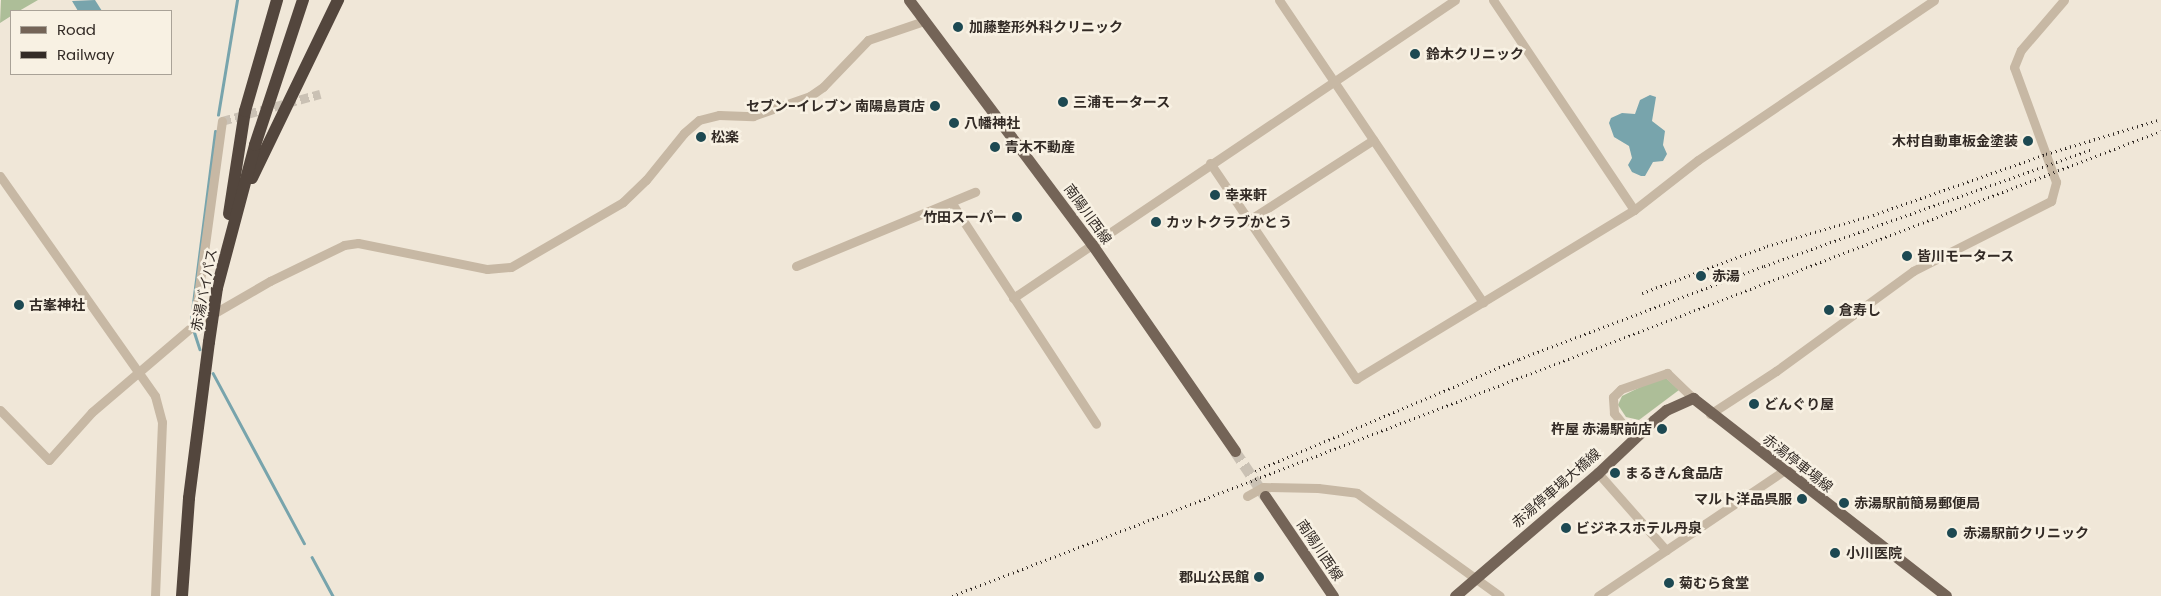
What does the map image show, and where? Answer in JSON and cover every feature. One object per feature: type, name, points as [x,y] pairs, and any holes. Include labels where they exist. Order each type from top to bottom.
[{"type":"highway","points":[[218,288],[245,111],[277,0]]},
{"type":"highway","name":"赤湯バイパス","points":[[182,596],[191,479],[218,288],[262,121],[303,0]]},
{"type":"highway","points":[[237,210],[338,0]]},
{"type":"main road","name":"南陽川西線","points":[[909,0],[1091,243],[1235,451]]},
{"type":"main road","name":"赤湯停車場線","points":[[1693,398],[1710,414],[1946,596]]},
{"type":"main road","name":"赤湯停車場大橋線","points":[[1454,596],[1598,473],[1642,432],[1678,404],[1693,398]]},
{"type":"main road","name":"南陽川西線","points":[[1265,496],[1333,596]]},
{"type":"street","points":[[1279,0],[1484,303]]},
{"type":"street","points":[[1012,298],[1091,243],[1455,0]]},
{"type":"street","points":[[1493,0],[1634,210]]},
{"type":"street","points":[[1210,163],[1356,379],[1484,303],[1634,210],[1698,160],[1934,0]]},
{"type":"street","points":[[1710,414],[1776,371],[1913,271],[2051,201],[2056,182],[2014,67],[2021,50],[2064,0]]},
{"type":"street","points":[[0,410],[49,460],[92,412],[138,369],[194,325],[270,281],[344,245],[358,244],[487,269],[520,263],[623,202],[646,180],[684,133],[699,120],[720,115],[753,116],[810,96],[823,87],[868,40],[924,21]]},
{"type":"street","points":[[194,325],[222,121]]},
{"type":"street","points":[[1249,220],[1373,140]]},
{"type":"street","points":[[0,176],[4,190],[138,369],[155,396],[162,422],[155,596]]},
{"type":"street","points":[[796,266],[975,192]]},
{"type":"street","points":[[951,202],[1096,424]]},
{"type":"street","points":[[1642,432],[1622,423],[1614,413],[1613,398],[1622,389],[1667,373],[1693,398]]},
{"type":"street","points":[[1598,596],[1783,471]]},
{"type":"street","points":[[1598,473],[1666,550]]},
{"type":"street","points":[[1247,496],[1263,487],[1318,488],[1357,493],[1500,596]]},
{"type":"green space","points":[[1,0],[38,0],[21,10],[10,10],[10,17],[0,23]]},
{"type":"green space","points":[[1659,378],[1666,378],[1679,390],[1639,420],[1626,417],[1618,405],[1622,396]]},
{"type":"water","points":[[95,0],[101,10],[77,10],[72,1]]},
{"type":"water","points":[[1650,95],[1656,97],[1652,121],[1665,131],[1663,145],[1667,154],[1663,161],[1653,162],[1645,176],[1641,176],[1632,172],[1628,165],[1632,158],[1629,146],[1614,137],[1609,123],[1611,118],[1622,113],[1635,114],[1640,100]]},
{"type":"waterway","points":[[218,115],[237,0]]},
{"type":"waterway","points":[[191,319],[215,132]]},
{"type":"waterway","points":[[194,331],[200,349]]},
{"type":"waterway","points":[[213,373],[304,543]]},
{"type":"waterway","points":[[312,557],[333,596]]},
{"type":"tunnel","points":[[222,121],[320,94]]},
{"type":"tunnel","points":[[1235,451],[1265,496]]},
{"type":"railway","points":[[1642,293],[1767,246],[1873,215],[2046,154],[2161,119]]},
{"type":"railway","points":[[952,596],[2161,131]]},
{"type":"railway","points":[[1255,471],[1519,359],[1764,266],[2093,149]]},
{"type":"place","name":"加藤整形外科クリニック","points":[[958,27]]},
{"type":"place","name":"鈴木クリニック","points":[[1415,54]]},
{"type":"place","name":"三浦モータース","points":[[1063,102]]},
{"type":"place","name":"セブン-イレブン 南陽島貫店","points":[[935,106]]},
{"type":"place","name":"八幡神社","points":[[954,123]]},
{"type":"place","name":"松楽","points":[[701,137]]},
{"type":"place","name":"木村自動車板金塗装","points":[[2028,141]]},
{"type":"place","name":"青木不動産","points":[[995,147]]},
{"type":"place","name":"幸来軒","points":[[1215,195]]},
{"type":"place","name":"竹田スーパー","points":[[1017,217]]},
{"type":"place","name":"カットクラブかとう","points":[[1156,222]]},
{"type":"place","name":"皆川モータース","points":[[1907,256]]},
{"type":"place","name":"赤湯","points":[[1701,276]]},
{"type":"place","name":"古峯神社","points":[[19,305]]},
{"type":"place","name":"倉寿し","points":[[1829,310]]},
{"type":"place","name":"どんぐり屋","points":[[1754,404]]},
{"type":"place","name":"杵屋 赤湯駅前店","points":[[1662,429]]},
{"type":"place","name":"まるきん食品店","points":[[1615,473]]},
{"type":"place","name":"マルト洋品呉服","points":[[1802,499]]},
{"type":"place","name":"赤湯駅前簡易郵便局","points":[[1844,503]]},
{"type":"place","name":"ビジネスホテル丹泉","points":[[1566,528]]},
{"type":"place","name":"赤湯駅前クリニック","points":[[1952,533]]},
{"type":"place","name":"小川医院","points":[[1835,553]]},
{"type":"place","name":"郡山公民館","points":[[1259,577]]},
{"type":"place","name":"菊むら食堂","points":[[1669,583]]}]
